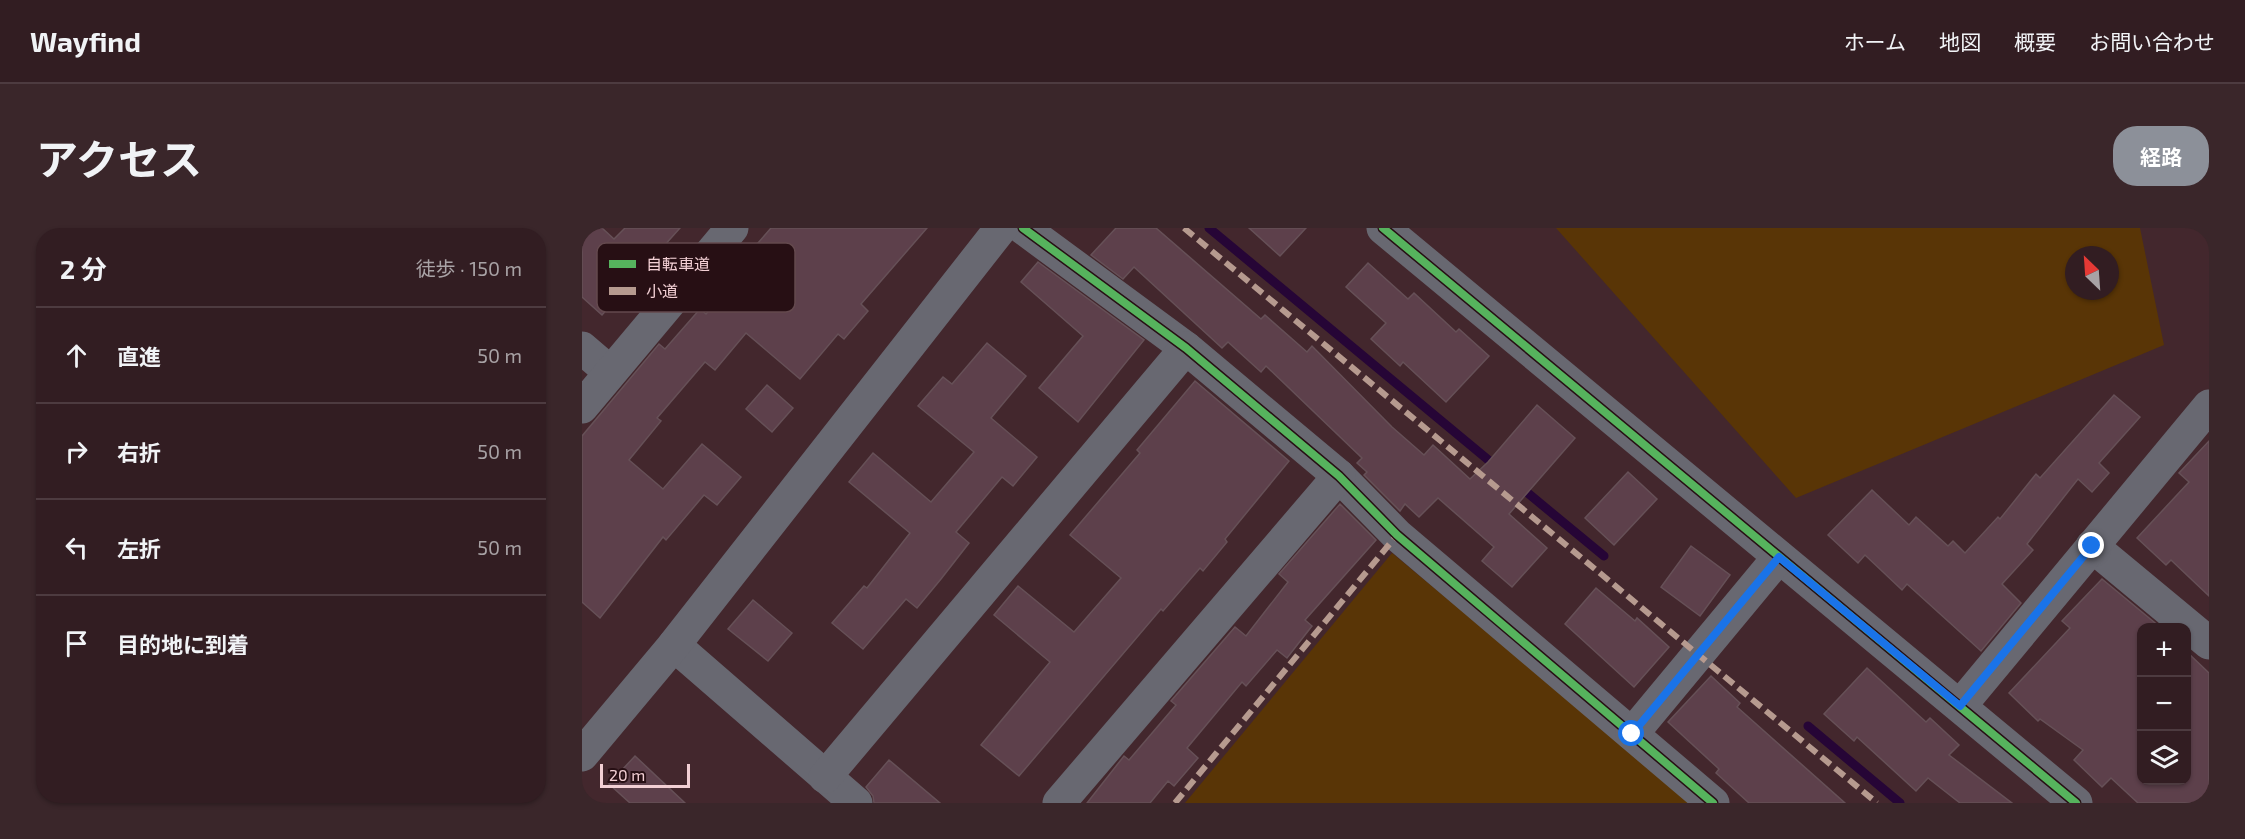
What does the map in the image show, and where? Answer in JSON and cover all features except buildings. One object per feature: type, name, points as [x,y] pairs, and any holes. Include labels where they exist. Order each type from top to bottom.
[{"type":"street","points":[[719,243],[732,228]]},
{"type":"street","points":[[582,755],[674,645],[1001,228]]},
{"type":"street","points":[[1023,228],[1186,348],[1339,476],[1397,536],[1713,803]]},
{"type":"street","points":[[1383,228],[2076,803]]},
{"type":"street","points":[[582,407],[661,312]]},
{"type":"street","points":[[582,348],[610,372]]},
{"type":"street","points":[[825,777],[1186,348]]},
{"type":"street","points":[[1960,706],[2209,406]]},
{"type":"street","points":[[1059,803],[1339,476]]},
{"type":"street","points":[[2092,546],[2209,643]]},
{"type":"street","points":[[1632,734],[1779,557]]},
{"type":"street","points":[[674,645],[856,803]]},
{"type":"shaded area","points":[[1556,228],[2140,228],[2164,345],[1796,498]]},
{"type":"shaded area","points":[[1392,553],[1693,803],[1185,803]]},
{"type":"waterway","points":[[1209,228],[1498,468]]},
{"type":"waterway","points":[[1518,485],[1604,556]]},
{"type":"waterway","points":[[1808,726],[1900,803]]},
{"type":"marked path","points":[[1184,228],[1877,803]]},
{"type":"marked path","points":[[1175,803],[1397,535]]},
{"type":"cycle path","points":[[1023,228],[1186,348],[1339,476],[1397,535],[1713,803]]},
{"type":"cycle path","points":[[1383,228],[2076,803]]},
{"type":"route","points":[[1632,734],[1779,557],[1960,706],[2092,546]]}]
